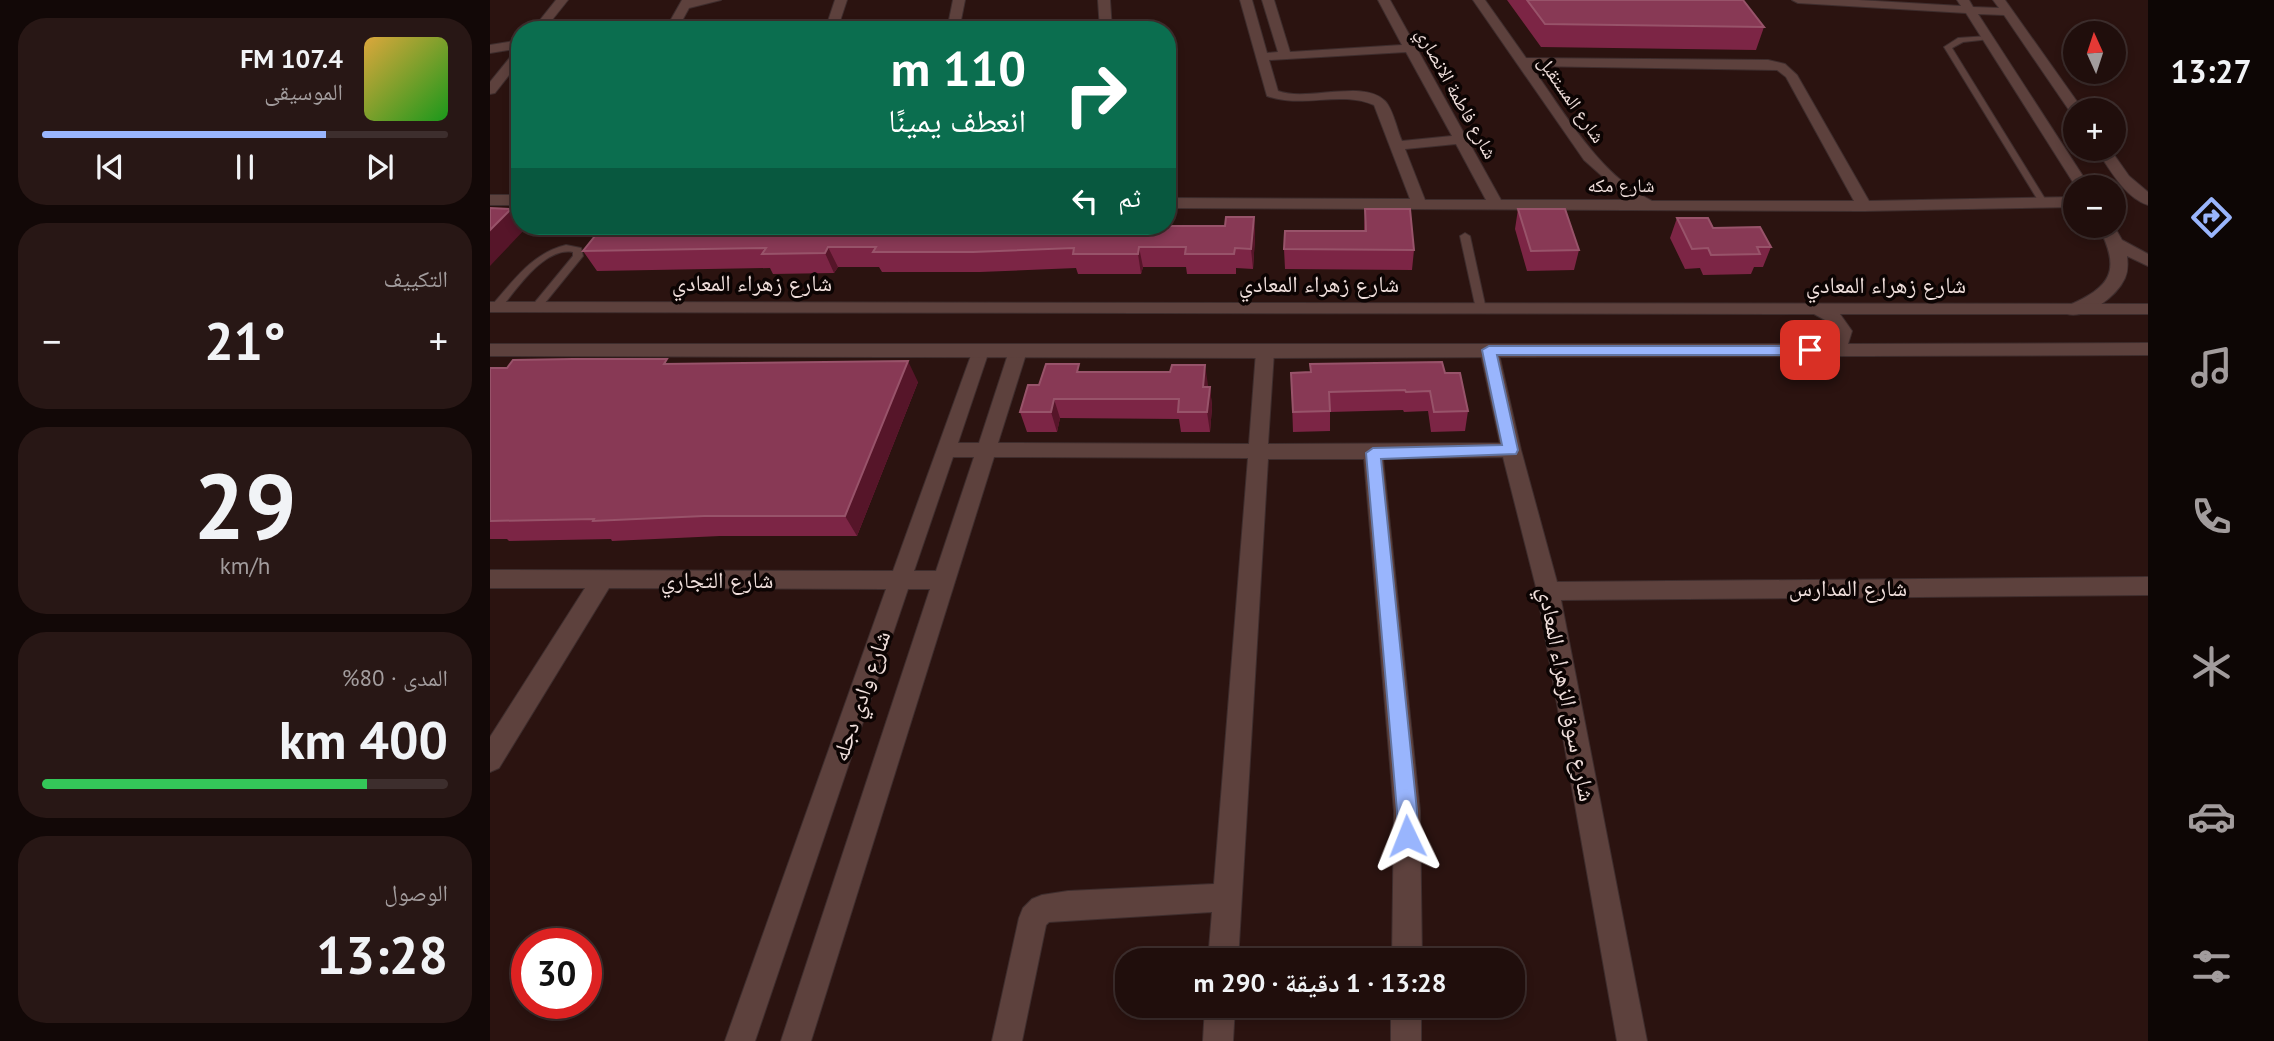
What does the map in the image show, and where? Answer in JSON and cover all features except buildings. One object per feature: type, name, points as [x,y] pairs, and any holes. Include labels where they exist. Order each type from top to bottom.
[{"type":"street","points":[[545,21],[562,0]]},
{"type":"street","points":[[676,21],[687,2],[715,0]]},
{"type":"street","points":[[834,21],[841,0]]},
{"type":"street","points":[[955,21],[959,0]]},
{"type":"street","points":[[1104,0],[1105,21]]},
{"type":"street","points":[[1246,0],[1271,90],[1279,96],[1359,96],[1376,100],[1382,107],[1419,204]]},
{"type":"street","points":[[1268,0],[1285,56]]},
{"type":"street","name":"شارع فاطمة الانصاري","points":[[1384,0],[1496,204]]},
{"type":"street","name":"شارع المستقبل","points":[[1479,0],[1589,158],[1636,198],[1649,205]]},
{"type":"street","points":[[1798,0],[2007,12]]},
{"type":"street","points":[[1998,0],[2068,98]]},
{"type":"street","points":[[1970,10],[2016,24]]},
{"type":"street","points":[[1970,10],[2074,175]]},
{"type":"street","points":[[490,49],[511,46]]},
{"type":"street","points":[[1262,57],[1410,48]]},
{"type":"street","points":[[1522,62],[1768,64],[1781,67],[1791,75],[1864,206]]},
{"type":"street","points":[[490,90],[511,64]]},
{"type":"street","points":[[1397,146],[1459,140]]},
{"type":"street","points":[[2111,161],[2124,179],[2148,200]]},
{"type":"street","points":[[490,200],[511,200]]},
{"type":"street","name":"شارع مكه","points":[[1176,203],[1864,206],[2063,202]]},
{"type":"street","points":[[2073,310],[2098,300],[2117,280],[2121,257],[2113,238]]},
{"type":"street","points":[[2117,244],[2148,261]]},
{"type":"street","name":"شارع زهراء المعادي","points":[[494,307],[2148,309]]},
{"type":"street","points":[[1820,310],[1837,320],[1845,332],[1836,350]]},
{"type":"street","points":[[490,350],[1265,352],[2148,349]]},
{"type":"street","name":"شارع سوق الزهراء المعادي","points":[[1489,350],[1511,450],[1548,591],[1632,1041]]},
{"type":"street","name":"شارع وادي دجله","points":[[740,1041],[980,351]]},
{"type":"street","name":"شارع وادي دجله","points":[[796,1041],[1018,351]]},
{"type":"street","points":[[1224,948],[1265,352]]},
{"type":"street","points":[[946,450],[1258,450],[1373,453],[1511,450]]},
{"type":"street","points":[[1373,453],[1407,811],[1407,948]]},
{"type":"street","name":"شارع التجاري","points":[[490,579],[945,580]]},
{"type":"street","points":[[490,760],[603,579]]},
{"type":"street","name":"شارع المدارس","points":[[1548,591],[2148,586]]},
{"type":"street","points":[[1007,1041],[1033,918],[1042,909],[1068,905],[1228,897]]},
{"type":"street","points":[[1218,1041],[1219,1018]]},
{"type":"street","points":[[1406,1018],[1406,1041]]},
{"type":"lane","points":[[1988,38],[1961,40],[1948,47],[2043,202]]},
{"type":"lane","points":[[1465,236],[1481,309]]},
{"type":"lane","points":[[494,307],[548,253],[563,248],[578,250],[578,256],[536,307]]},
{"type":"route","points":[[1407,836],[1407,811],[1373,453],[1511,450],[1489,350],[1810,350]]}]
